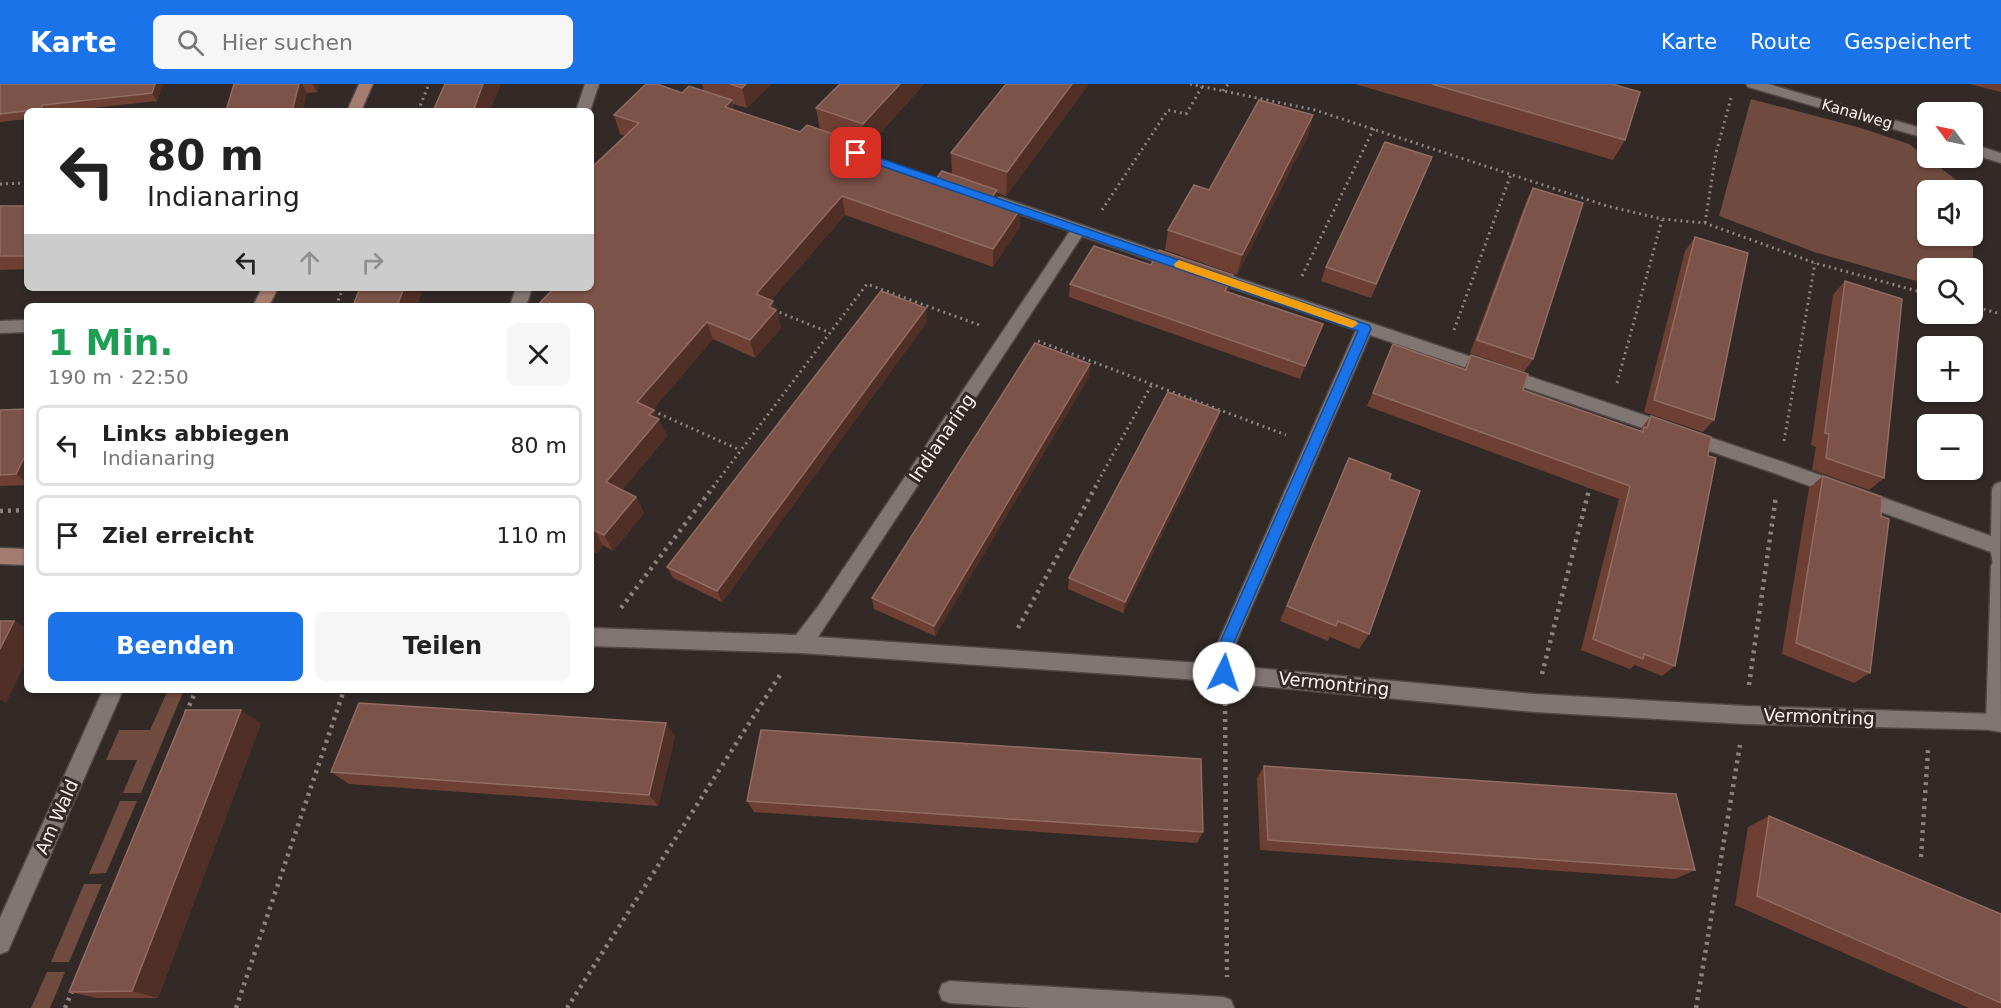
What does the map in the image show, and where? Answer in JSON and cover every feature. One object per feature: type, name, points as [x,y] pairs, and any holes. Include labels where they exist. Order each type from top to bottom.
[{"type":"main road","points":[[355,108],[366,84]]},
{"type":"main road","points":[[0,556],[24,557]]},
{"type":"street","points":[[584,108],[592,84]]},
{"type":"street","name":"Kanalweg","points":[[1753,84],[1917,132]]},
{"type":"street","points":[[1983,152],[2001,158]]},
{"type":"street","points":[[990,199],[1365,329],[1609,410],[2000,547]]},
{"type":"street","name":"Indianaring","points":[[801,644],[837,595],[1079,230]]},
{"type":"street","points":[[0,327],[24,326]]},
{"type":"street","points":[[595,637],[801,644],[1224,673],[1225,647],[1365,329]]},
{"type":"street","name":"Vermontring","points":[[1224,673],[1535,704],[1744,715],[1998,723],[2001,489]]},
{"type":"street","name":"Am Wald","points":[[0,943],[112,693]]},
{"type":"street","points":[[950,992],[1223,1008]]},
{"type":"path","points":[[419,108],[429,84]]},
{"type":"path","points":[[1190,84],[1315,110],[1607,206],[1662,219],[1705,223],[1815,263],[1917,291]]},
{"type":"path","points":[[1224,91],[1228,84]]},
{"type":"path","points":[[1079,230],[1095,220],[1168,110],[1186,114],[1202,87]]},
{"type":"path","points":[[1705,223],[1716,153],[1731,96]]},
{"type":"path","points":[[1289,302],[1374,128]]},
{"type":"path","points":[[1445,356],[1511,174]]},
{"type":"path","points":[[0,184],[24,183]]},
{"type":"path","points":[[1609,410],[1662,219]]},
{"type":"path","points":[[595,637],[867,284],[989,328]]},
{"type":"path","points":[[764,306],[828,332]]},
{"type":"path","points":[[1983,309],[2001,314]]},
{"type":"path","points":[[1031,339],[1314,445]]},
{"type":"path","points":[[1002,657],[1152,384]]},
{"type":"path","points":[[644,407],[740,450]]},
{"type":"path","points":[[1535,704],[1592,478]]},
{"type":"path","points":[[0,511],[24,510]]},
{"type":"path","points":[[567,1008],[801,644]]},
{"type":"path","points":[[1224,673],[1227,984]]},
{"type":"path","points":[[183,720],[194,693]]},
{"type":"path","points":[[236,1008],[343,693]]},
{"type":"path","points":[[1696,1008],[1744,715]]},
{"type":"path","points":[[1921,857],[1930,721]]},
{"type":"path","points":[[65,1008],[74,986]]},
{"type":"shaded area","points":[[1751,99],[1861,128],[1909,144],[1917,150],[1917,168],[1941,168],[1956,180],[1917,180],[1917,246],[1973,246],[1973,258],[1917,258],[1917,281],[1814,252],[1719,216]]},
{"type":"shaded area","points":[[167,693],[183,693],[141,793],[123,793],[137,760],[106,760],[119,730],[150,730]]},
{"type":"shaded area","points":[[120,801],[137,801],[106,873],[89,874]]},
{"type":"shaded area","points":[[84,884],[102,884],[69,962],[51,962]]},
{"type":"shaded area","points":[[47,972],[65,972],[50,1008],[31,1008]]},
{"type":"building","points":[[0,84],[155,84],[152,93],[43,105],[42,108],[24,108],[24,111],[0,114]]},
{"type":"building","points":[[234,84],[299,84],[293,108],[227,108]]},
{"type":"building","points":[[445,84],[483,84],[474,108],[434,108]]},
{"type":"building","points":[[646,84],[657,84],[682,93],[689,86],[732,100],[725,107],[800,132],[807,125],[854,141],[846,149],[935,180],[942,171],[997,190],[991,198],[1021,208],[993,249],[842,196],[756,294],[773,301],[769,307],[776,310],[750,340],[707,322],[637,402],[654,410],[649,415],[659,419],[606,482],[636,497],[604,535],[594,530],[594,303],[540,303],[551,291],[594,291],[594,165],[639,123],[614,115]]},
{"type":"building","points":[[730,84],[746,84],[742,88]]},
{"type":"building","points":[[840,84],[900,84],[863,124],[816,108]]},
{"type":"building","points":[[1006,84],[1072,84],[1007,172],[951,153]]},
{"type":"building","points":[[1432,84],[1612,84],[1640,92],[1625,140]]},
{"type":"building","points":[[1259,100],[1313,115],[1242,255],[1168,230],[1194,185],[1209,190]]},
{"type":"building","points":[[1385,142],[1432,157],[1376,284],[1326,267]]},
{"type":"building","points":[[1533,188],[1583,203],[1533,359],[1477,340]]},
{"type":"building","points":[[0,206],[24,206],[24,256],[0,256]]},
{"type":"building","points":[[1695,237],[1748,253],[1714,420],[1654,400]]},
{"type":"building","points":[[1094,246],[1151,265],[1159,250],[1233,275],[1225,291],[1323,324],[1305,366],[1070,284]]},
{"type":"building","points":[[1845,281],[1902,299],[1884,478],[1826,458],[1829,434],[1825,433]]},
{"type":"building","points":[[359,291],[403,291],[398,303],[354,303]]},
{"type":"building","points":[[881,291],[926,308],[717,591],[667,567]]},
{"type":"building","points":[[1035,343],[1090,364],[934,626],[872,598]]},
{"type":"building","points":[[1393,344],[1466,370],[1471,355],[1528,374],[1523,390],[1643,432],[1651,416],[1711,437],[1708,456],[1716,458],[1675,666],[1644,654],[1643,659],[1593,639],[1630,486],[1373,393]]},
{"type":"building","points":[[1168,392],[1220,411],[1125,602],[1069,578]]},
{"type":"building","points":[[24,409],[24,458],[16,474],[0,475],[0,410]]},
{"type":"building","points":[[1349,458],[1391,474],[1389,479],[1420,491],[1369,634],[1338,621],[1336,626],[1287,606]]},
{"type":"building","points":[[1823,476],[1882,497],[1881,516],[1889,519],[1870,673],[1796,643]]},
{"type":"building","points":[[0,621],[14,621],[0,649]]},
{"type":"building","points":[[359,703],[666,723],[649,795],[331,772]]},
{"type":"building","points":[[186,710],[241,710],[132,991],[69,992]]},
{"type":"building","points":[[761,730],[1201,759],[1203,832],[747,801]]},
{"type":"building","points":[[1264,766],[1676,794],[1695,870],[1268,840]]},
{"type":"building","points":[[1769,816],[2001,914],[2001,1003],[1757,896]]},
{"type":"slow traffic","points":[[1179,264],[1352,324]]},
{"type":"route","points":[[856,153],[1365,329],[1225,647],[1224,673]]}]
